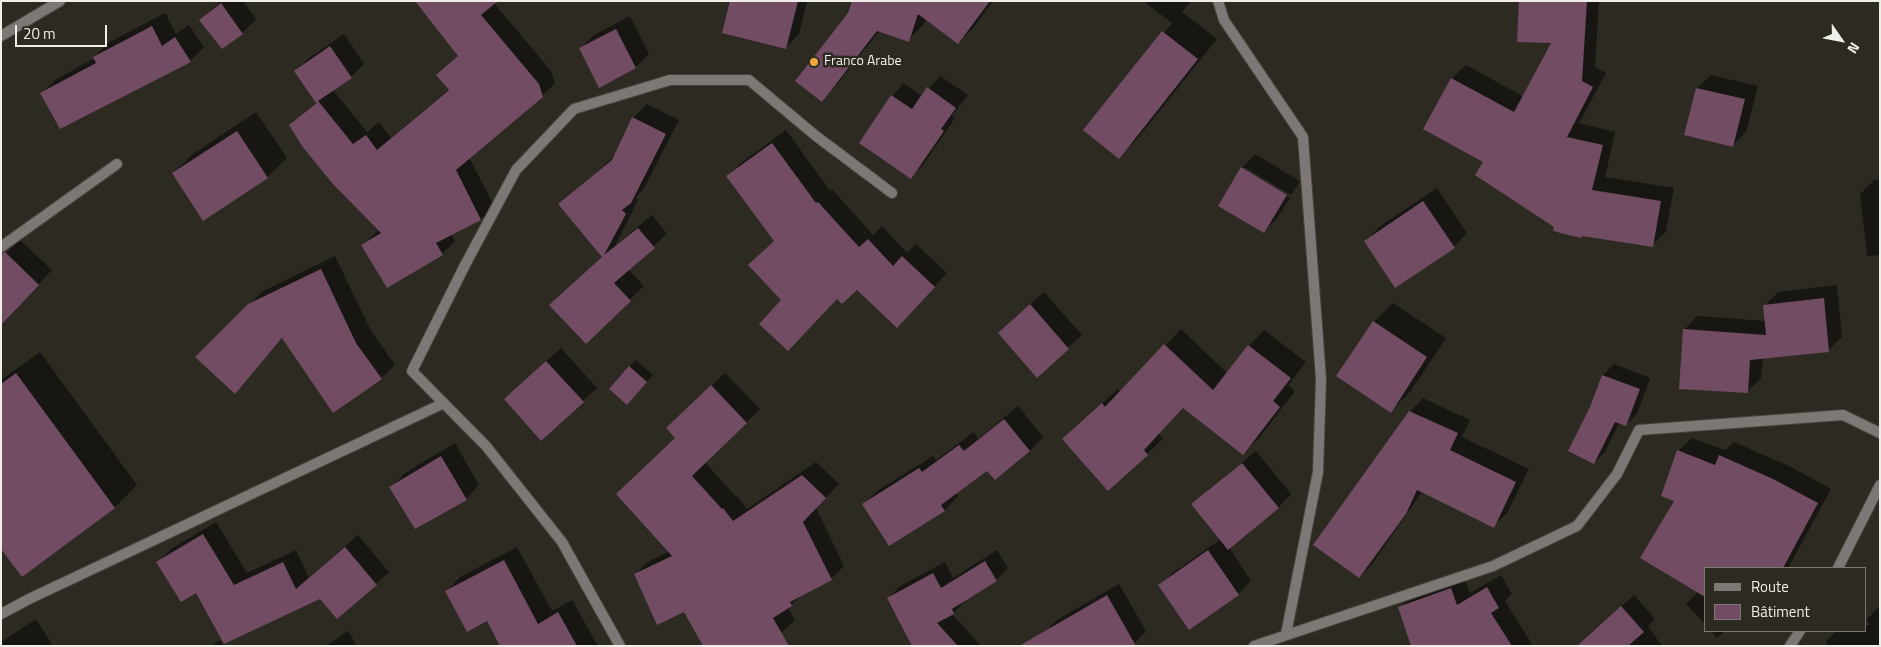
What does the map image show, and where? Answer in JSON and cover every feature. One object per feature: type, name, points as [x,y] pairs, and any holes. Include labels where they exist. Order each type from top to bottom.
[{"type":"street","points":[[1,36],[60,1]]},
{"type":"street","points":[[1218,1],[1224,20],[1303,137],[1320,379],[1318,472],[1286,634]]},
{"type":"street","points":[[620,646],[562,542],[486,446],[412,371],[465,265],[516,170],[574,109],[670,80],[749,80],[816,136],[892,192]]},
{"type":"street","points":[[1,247],[117,164]]},
{"type":"street","points":[[1,614],[29,599],[444,403]]},
{"type":"street","points":[[1254,646],[1493,566],[1577,526],[1617,474],[1639,430],[1843,416],[1880,433]]},
{"type":"street","points":[[1838,567],[1880,484]]},
{"type":"street","points":[[1790,646],[1799,632]]},
{"type":"building","points":[[415,1],[498,1],[481,15],[539,84],[543,97],[456,170],[481,220],[436,243],[443,255],[387,288],[361,245],[381,233],[332,183],[302,146],[289,125],[318,102],[316,103],[294,71],[330,46],[352,78],[318,101],[353,144],[366,135],[377,150],[449,90],[436,75],[458,56]]},
{"type":"building","points":[[730,1],[798,1],[786,49],[722,33]]},
{"type":"building","points":[[852,1],[990,1],[958,44],[918,14],[909,42],[877,31],[822,102],[795,81],[848,13]]},
{"type":"building","points":[[1519,1],[1587,1],[1582,81],[1593,87],[1567,137],[1603,145],[1592,190],[1661,201],[1653,247],[1582,236],[1581,238],[1553,231],[1554,227],[1475,175],[1483,162],[1423,129],[1451,78],[1514,112],[1551,43],[1517,42]]},
{"type":"building","points":[[221,3],[243,34],[222,49],[199,20]]},
{"type":"building","points":[[152,26],[162,46],[175,37],[191,62],[60,129],[40,93],[96,63],[93,57]]},
{"type":"building","points":[[616,29],[636,68],[599,88],[579,48]]},
{"type":"building","points":[[1162,31],[1198,59],[1119,159],[1083,130]]},
{"type":"building","points":[[927,87],[956,108],[941,129],[944,131],[911,179],[859,143],[891,95],[912,109]]},
{"type":"building","points":[[1696,88],[1745,99],[1733,147],[1684,135]]},
{"type":"building","points":[[632,117],[666,134],[631,203],[622,210],[626,214],[604,255],[638,228],[655,248],[614,283],[631,301],[586,344],[549,305],[602,257],[558,204],[612,160]]},
{"type":"building","points":[[237,131],[268,178],[203,221],[172,173]]},
{"type":"building","points":[[772,143],[816,203],[818,202],[859,247],[868,239],[893,266],[902,256],[935,287],[897,328],[857,290],[842,304],[837,299],[788,351],[759,324],[781,300],[748,265],[774,241],[726,176]]},
{"type":"building","points":[[1241,167],[1287,195],[1264,233],[1218,206]]},
{"type":"building","points":[[1423,201],[1455,248],[1395,288],[1364,241]]},
{"type":"building","points":[[5,252],[39,285],[1,325],[1,254]]},
{"type":"building","points":[[321,269],[356,343],[382,379],[333,413],[282,338],[235,394],[195,357],[248,304]]},
{"type":"building","points":[[1824,298],[1829,352],[1750,360],[1748,393],[1679,389],[1683,329],[1766,335],[1763,305]]},
{"type":"building","points":[[1030,304],[1069,349],[1037,378],[998,333]]},
{"type":"building","points":[[1373,321],[1427,357],[1391,413],[1336,376]]},
{"type":"building","points":[[1164,344],[1213,390],[1248,345],[1291,378],[1273,401],[1280,407],[1243,455],[1183,408],[1144,450],[1148,455],[1108,491],[1062,439],[1102,403],[1105,407]]},
{"type":"building","points":[[546,361],[584,402],[541,441],[504,399]]},
{"type":"building","points":[[629,366],[647,382],[627,405],[609,389]]},
{"type":"building","points":[[16,373],[115,508],[22,577],[1,549],[1,384]]},
{"type":"building","points":[[1602,375],[1640,389],[1626,426],[1615,422],[1594,464],[1568,451],[1590,407]]},
{"type":"building","points":[[711,385],[747,423],[692,476],[733,521],[802,475],[826,498],[803,522],[832,580],[790,602],[792,606],[773,618],[789,646],[703,646],[684,612],[657,625],[634,574],[672,556],[616,494],[675,438],[666,428]]},
{"type":"building","points":[[1409,411],[1458,433],[1450,450],[1516,482],[1494,528],[1417,490],[1406,514],[1359,578],[1313,545]]},
{"type":"building","points":[[1004,419],[1030,451],[995,480],[987,471],[941,505],[945,511],[889,546],[862,504],[919,468],[922,472],[959,445],[964,451]]},
{"type":"building","points":[[1677,450],[1715,465],[1719,455],[1773,479],[1818,503],[1784,567],[1704,567],[1704,596],[1640,558],[1674,501],[1661,496]]},
{"type":"building","points":[[441,456],[467,500],[415,529],[389,487]]},
{"type":"building","points":[[1242,463],[1279,508],[1228,550],[1191,504]]},
{"type":"building","points":[[203,534],[234,585],[283,562],[296,589],[345,547],[377,585],[337,619],[320,599],[224,644],[196,593],[181,602],[156,562]]},
{"type":"building","points":[[1208,550],[1239,595],[1189,630],[1158,585]]},
{"type":"building","points":[[504,560],[538,624],[558,612],[577,646],[500,646],[487,621],[467,632],[445,591]]},
{"type":"building","points":[[985,561],[997,581],[952,609],[954,614],[937,623],[958,646],[912,646],[887,598],[933,573],[941,588]]},
{"type":"building","points":[[1487,587],[1499,608],[1491,613],[1512,646],[1411,646],[1398,607],[1451,588],[1457,605]]},
{"type":"building","points":[[1107,595],[1136,646],[1019,646]]},
{"type":"building","points":[[1621,606],[1644,632],[1628,646],[1577,646]]},
{"type":"place","name":"Franco Arabe","points":[[814,62]]}]
